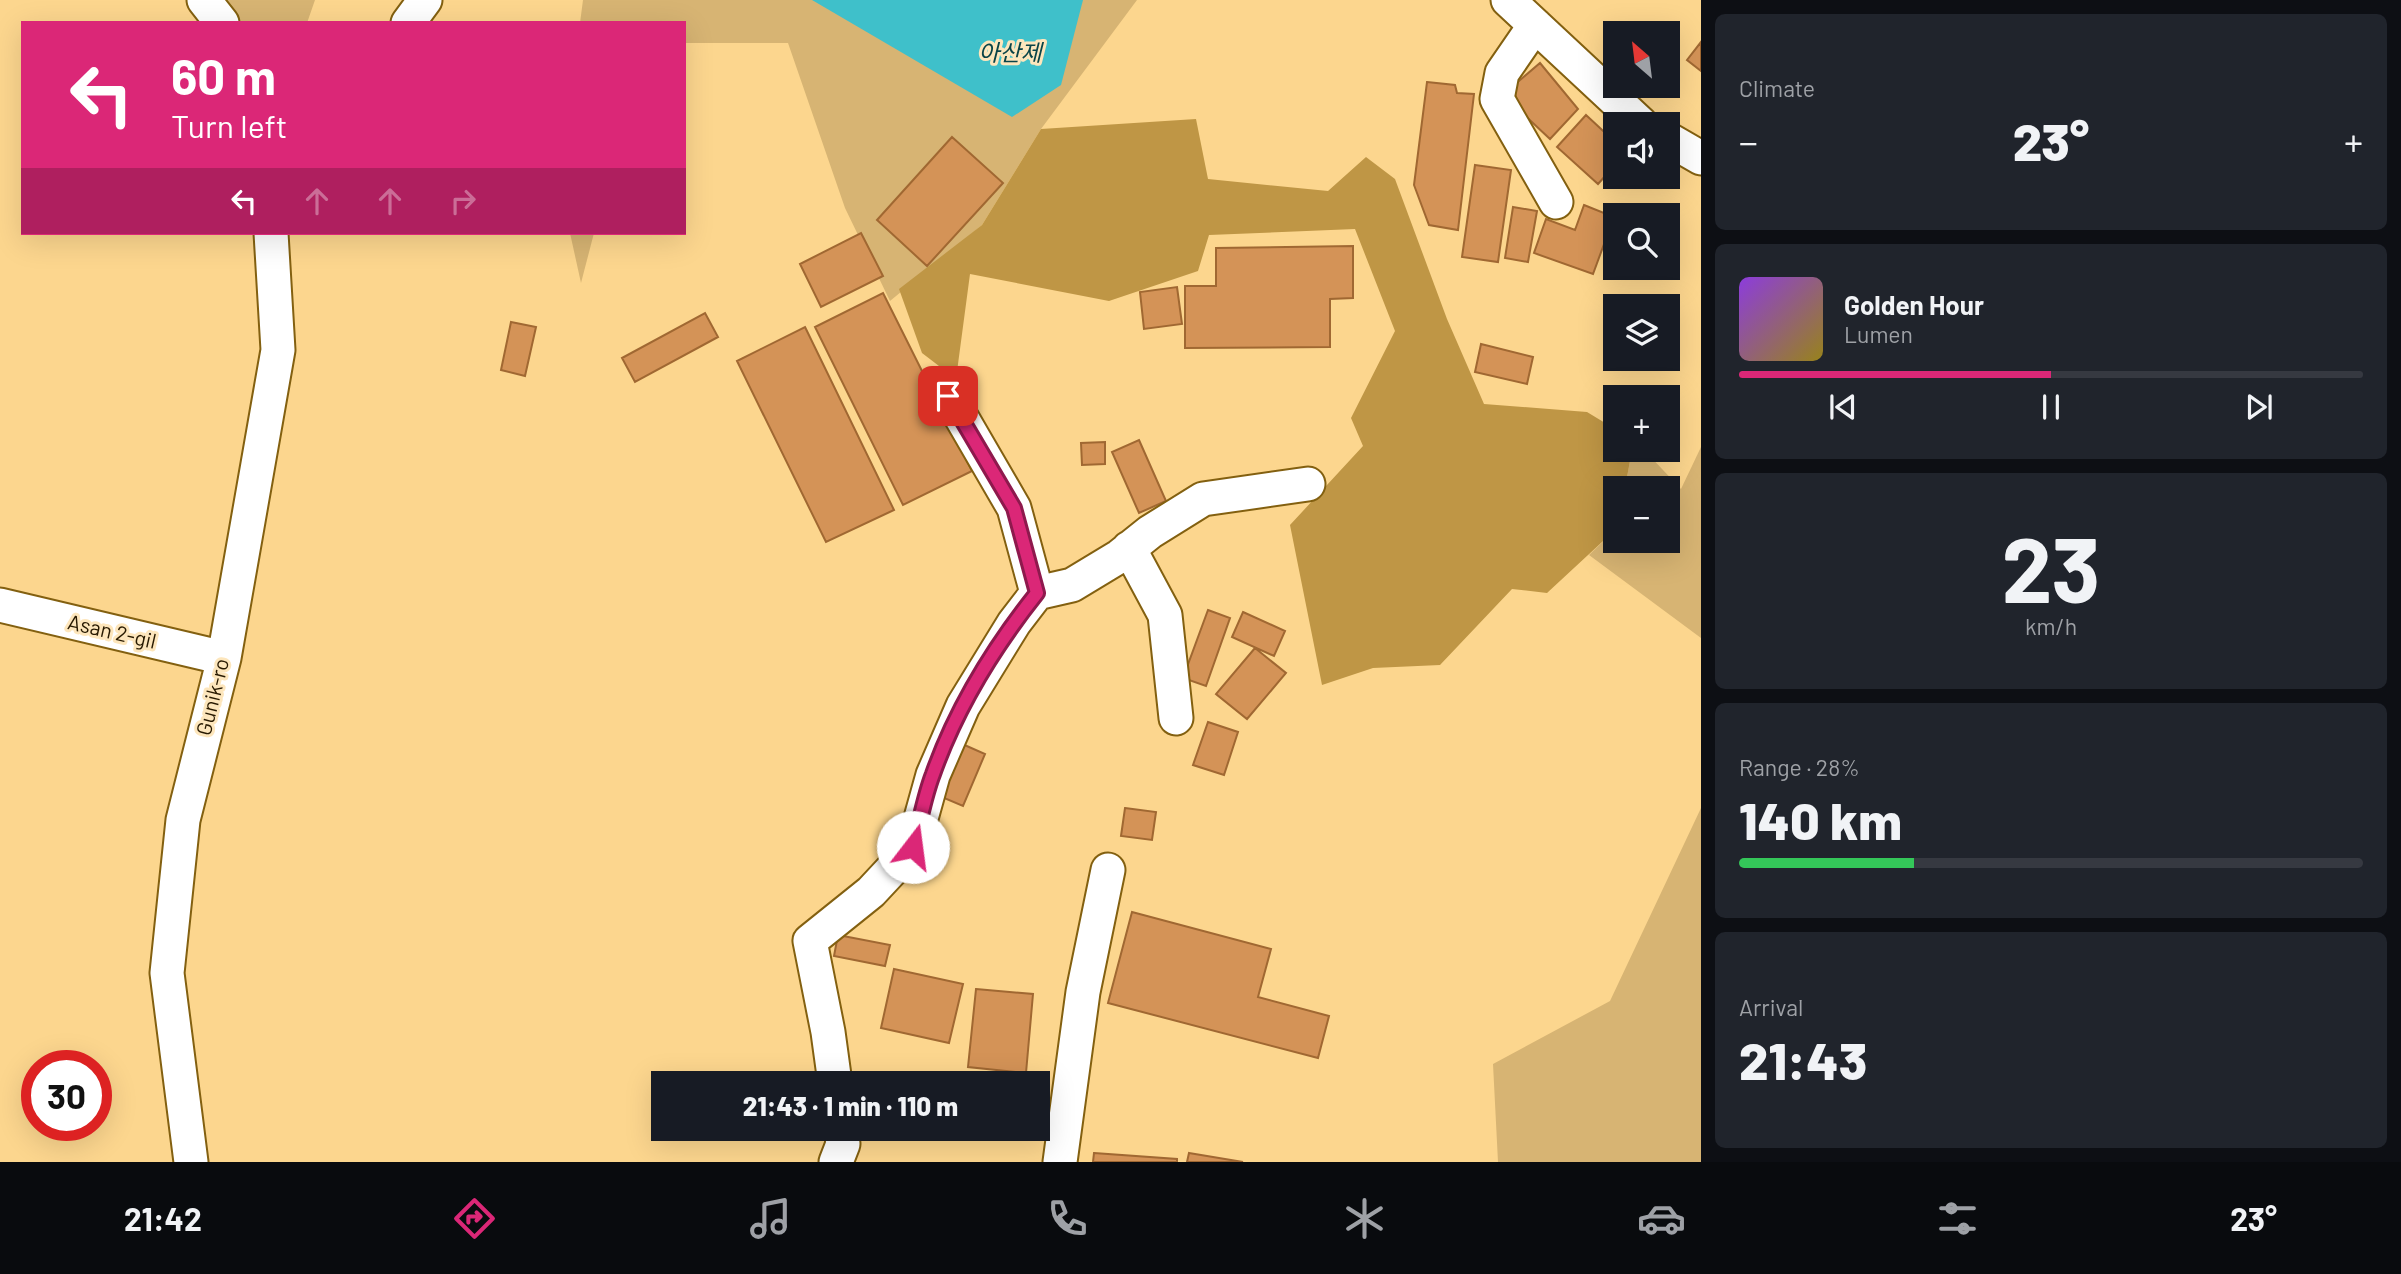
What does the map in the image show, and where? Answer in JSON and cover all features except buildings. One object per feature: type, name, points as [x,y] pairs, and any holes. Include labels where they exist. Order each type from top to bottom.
[{"type":"street","points":[[204,0],[220,21]]},
{"type":"street","points":[[409,21],[425,0]]},
{"type":"street","points":[[1508,0],[1628,112]]},
{"type":"street","points":[[1535,25],[1502,73],[1497,99],[1556,202]]},
{"type":"street","points":[[1680,146],[1701,158]]},
{"type":"street","name":"Gunik-ro","points":[[191,1162],[167,974],[183,820],[224,658],[278,350],[271,235]]},
{"type":"street","points":[[948,396],[1014,508],[1037,593]]},
{"type":"street","points":[[833,1071],[810,941],[871,892],[913,847],[933,775],[963,706],[1014,623],[1037,593],[1072,585],[1150,531],[1203,499],[1308,484]]},
{"type":"street","points":[[1129,548],[1166,615],[1176,718]]},
{"type":"street","name":"Asan 2-gil","points":[[0,605],[224,658]]},
{"type":"street","points":[[1060,1162],[1083,992],[1108,870]]},
{"type":"street","points":[[836,1162],[843,1141]]},
{"type":"shaded area","points":[[224,0],[315,0],[308,21],[236,21]]},
{"type":"shaded area","points":[[583,0],[1137,0],[1041,129],[982,225],[890,301],[845,208],[788,43],[686,43],[686,21],[580,21]]},
{"type":"shaded area","points":[[1196,119],[1208,179],[1328,191],[1366,157],[1395,179],[1447,319],[1484,404],[1587,412],[1603,422],[1603,462],[1630,462],[1627,476],[1603,476],[1603,541],[1547,593],[1512,589],[1440,665],[1373,668],[1322,685],[1290,525],[1363,446],[1351,418],[1395,331],[1355,229],[1209,235],[1198,271],[1109,301],[970,274],[956,379],[922,353],[899,289],[982,225],[1041,129]]},
{"type":"shaded area","points":[[570,235],[593,235],[581,283]]},
{"type":"shaded area","points":[[1701,447],[1701,638],[1589,555],[1603,542],[1603,553],[1680,553],[1681,489]]},
{"type":"shaded area","points":[[1630,462],[1655,462],[1669,476],[1627,476]]},
{"type":"shaded area","points":[[1701,808],[1701,1162],[1498,1162],[1493,1064],[1610,1001]]},
{"type":"water","name":"아산제","points":[[812,0],[1083,0],[1061,85],[1012,117]]},
{"type":"route","points":[[913,847],[933,775],[963,706],[1014,623],[1037,593],[1014,508],[948,396]]}]
